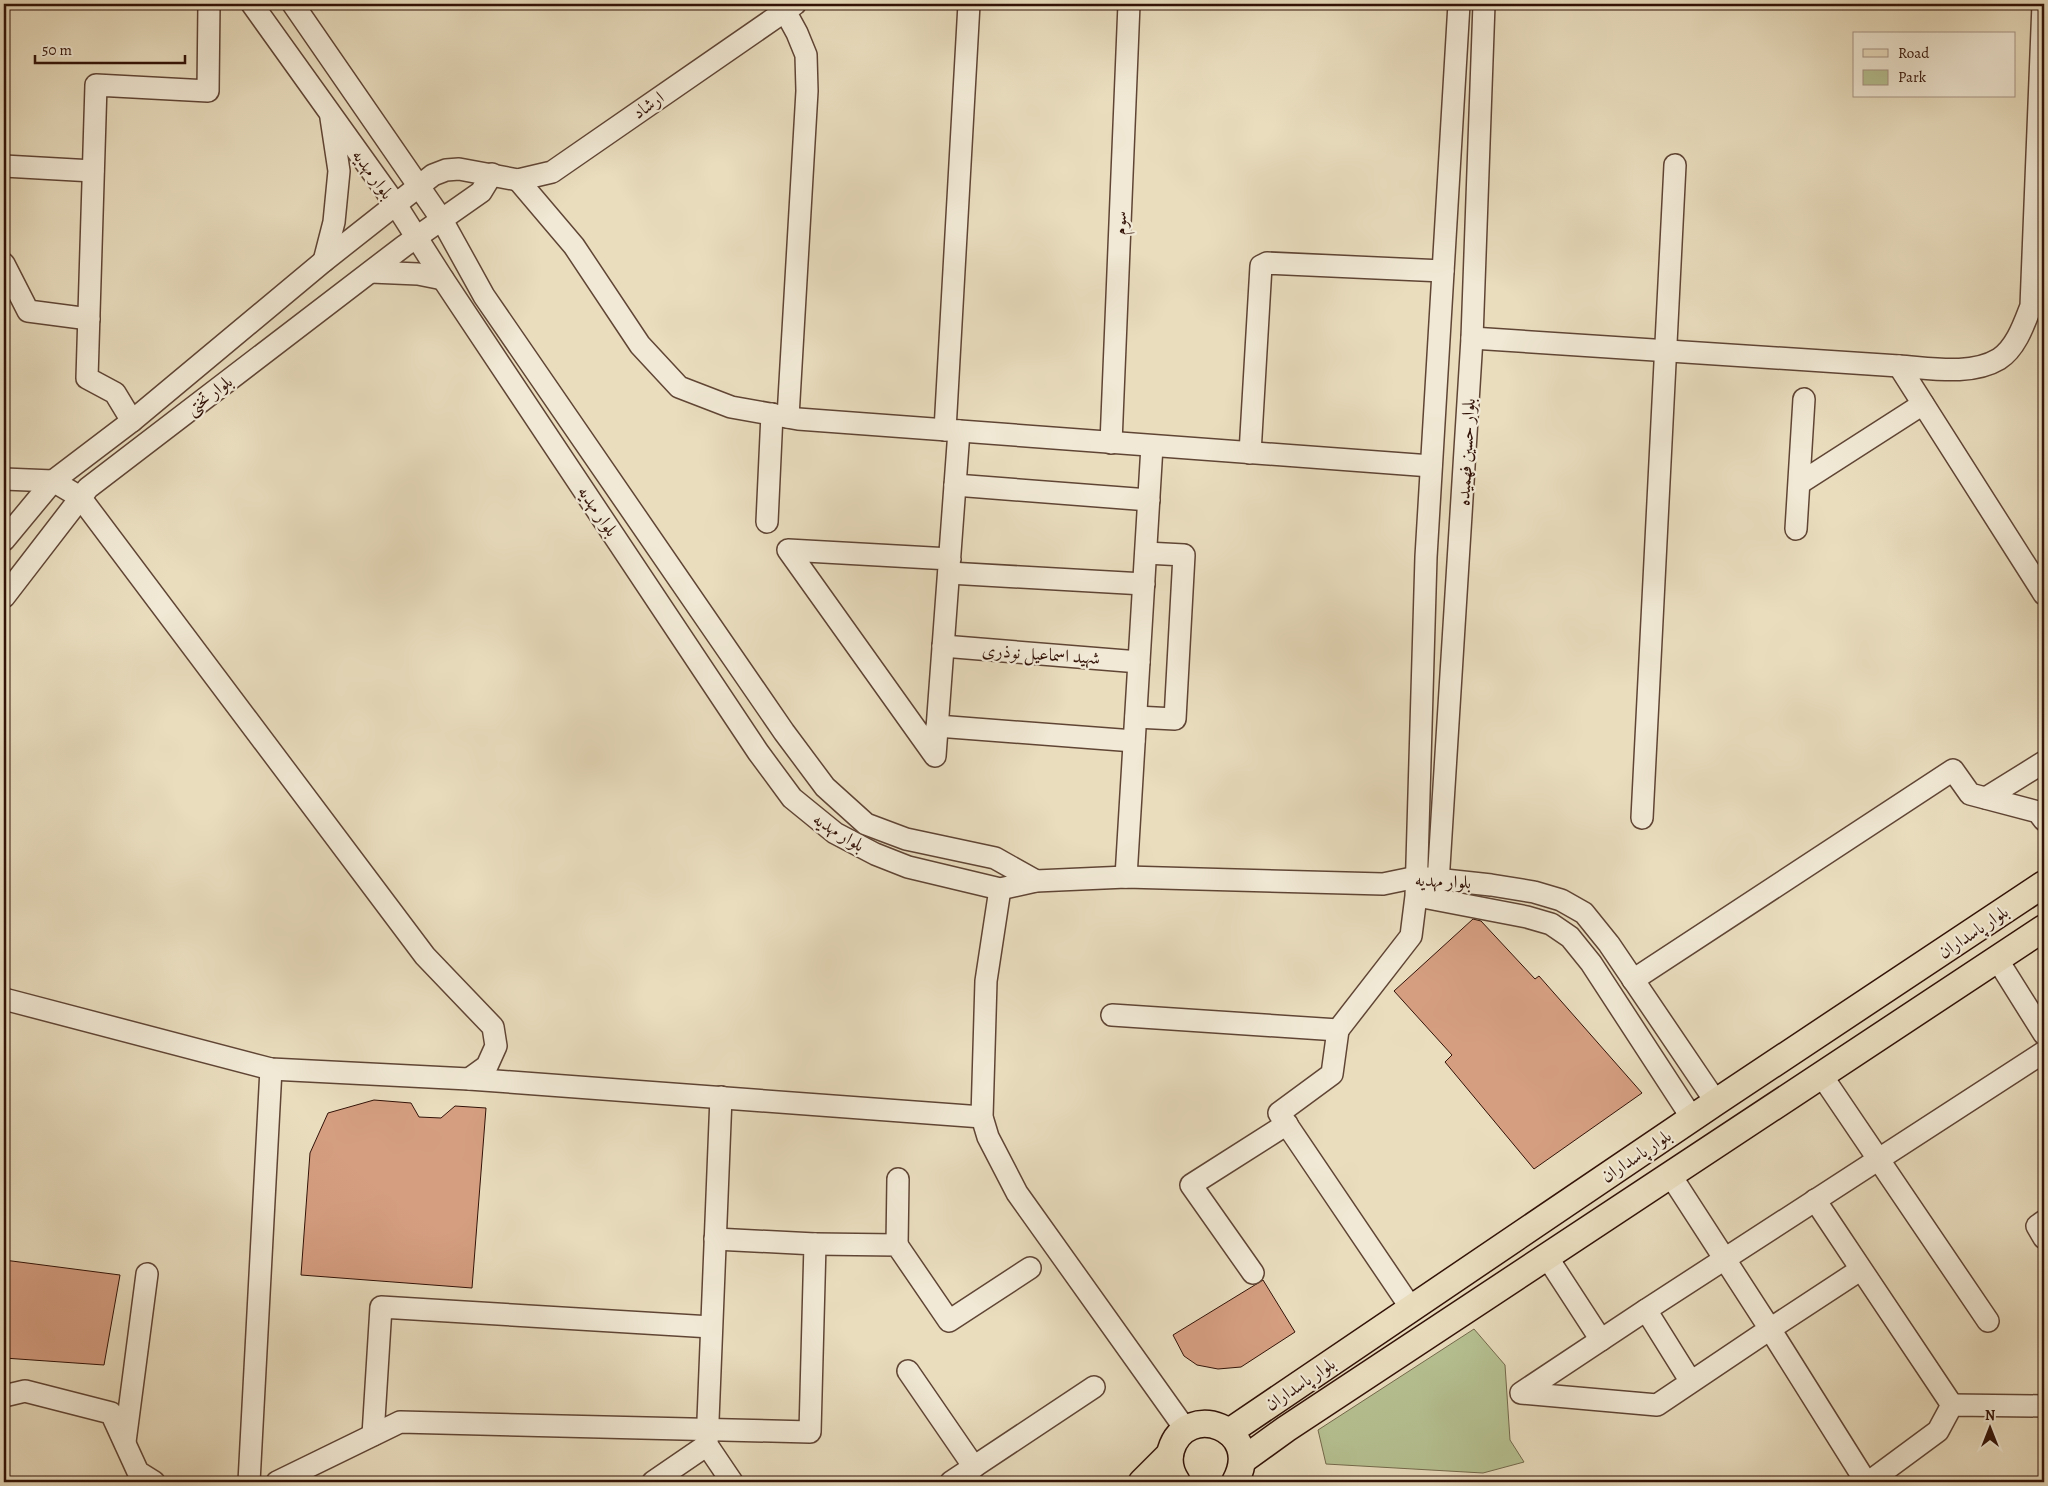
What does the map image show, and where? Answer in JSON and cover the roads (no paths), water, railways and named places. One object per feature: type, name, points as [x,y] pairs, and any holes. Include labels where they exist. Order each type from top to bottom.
[{"type":"main road","name":"بلوار پاسداران","points":[[1229,1432],[1692,1118],[2044,884]]},
{"type":"main road","name":"بلوار پاسداران","points":[[1239,1471],[1286,1429],[2044,928]]},
{"type":"main road","points":[[1142,1482],[1170,1454],[1178,1436],[1196,1425],[1208,1424],[1229,1432],[1239,1444],[1239,1471]]},
{"type":"main road","points":[[1170,1454],[1170,1465],[1177,1482]]},
{"type":"street","points":[[132,421],[115,393],[87,378],[96,85],[208,90],[209,4]]},
{"type":"street","name":"بلوار مهدیه","points":[[252,4],[330,116],[396,205],[443,279],[758,752],[792,798],[835,833],[875,854],[908,867],[1000,889],[1036,881],[1126,877],[1383,884],[1534,892],[1561,900],[1584,913],[1609,944],[1716,1102]]},
{"type":"street","name":"بلوار مهدیه","points":[[293,4],[442,220],[484,296],[788,739],[825,788],[866,824],[906,839],[995,858],[1036,881]]},
{"type":"street","points":[[969,4],[952,431],[956,485],[949,566],[935,756],[788,550],[949,566],[1144,584]]},
{"type":"street","name":"سوم","points":[[1111,442],[1129,4]]},
{"type":"street","name":"بلوار حسین فهمیده","points":[[1427,887],[1426,557],[1458,4]]},
{"type":"street","name":"بلوار حسین فهمیده","points":[[1427,887],[1443,830],[1472,338],[1484,4]]},
{"type":"street","points":[[1472,338],[1955,369],[1980,366],[2000,358],[2020,334],[2031,306],[2043,4]]},
{"type":"street","points":[[767,522],[780,416],[807,91],[806,55],[797,33],[790,7]]},
{"type":"street","name":"ارشاد","points":[[419,188],[433,175],[446,170],[492,174],[518,180],[552,172],[790,7]]},
{"type":"street","points":[[324,261],[334,222],[339,171],[330,116]]},
{"type":"street","points":[[1642,818],[1675,165]]},
{"type":"street","points":[[4,166],[93,171]]},
{"type":"street","points":[[442,220],[481,192],[492,174]]},
{"type":"street","points":[[518,180],[574,246],[640,345],[679,387],[731,408],[780,416],[952,431],[1431,466]]},
{"type":"street","name":"بلوار تختی","points":[[4,540],[53,481],[132,421],[324,261],[419,188]]},
{"type":"street","name":"بلوار تختی","points":[[4,597],[88,488],[370,272],[442,220]]},
{"type":"street","points":[[1250,453],[1261,266],[1267,263],[1443,271]]},
{"type":"street","points":[[4,264],[28,311],[89,319]]},
{"type":"street","points":[[370,272],[418,274],[443,279]]},
{"type":"street","points":[[1899,366],[2044,594]]},
{"type":"street","points":[[1796,529],[1804,400]]},
{"type":"street","points":[[1800,483],[1923,404]]},
{"type":"street","points":[[1126,877],[1152,446]]},
{"type":"street","points":[[4,479],[53,481],[80,497],[425,956],[493,1027],[496,1046],[511,1082]]},
{"type":"street","points":[[956,485],[1149,500]]},
{"type":"street","points":[[1136,717],[1175,719],[1184,555],[1146,553]]},
{"type":"street","name":"شهید اسماعیل نوذری","points":[[943,646],[1139,662]]},
{"type":"street","points":[[937,726],[1134,741]]},
{"type":"street","points":[[1986,798],[2044,762]]},
{"type":"street","points":[[1633,980],[1952,770],[1970,794],[2038,812],[2044,820]]},
{"type":"street","points":[[1411,1308],[1279,1113],[1332,1074],[1338,1030],[1411,936],[1427,887]]},
{"type":"street","name":"بلوار مهدیه","points":[[1427,887],[1551,924],[1570,937],[1591,964],[1692,1118]]},
{"type":"street","points":[[1000,889],[986,981],[982,1117],[988,1137],[1017,1193],[1186,1430]]},
{"type":"street","points":[[1997,959],[2044,1034]]},
{"type":"street","points":[[4,999],[271,1069],[469,1079],[982,1117]]},
{"type":"street","points":[[1112,1015],[1338,1030]]},
{"type":"street","points":[[469,1079],[487,1066],[496,1046]]},
{"type":"street","points":[[1860,1270],[1657,1405],[1521,1393],[2044,1052]]},
{"type":"street","points":[[249,1482],[271,1069]]},
{"type":"street","points":[[1822,1076],[1880,1158],[1988,1322]]},
{"type":"street","points":[[721,1097],[707,1438],[732,1482]]},
{"type":"street","points":[[1253,1273],[1191,1185],[1287,1124]]},
{"type":"street","points":[[1671,1176],[1868,1482],[1938,1431],[1952,1405]]},
{"type":"street","points":[[898,1179],[897,1245],[949,1321],[1030,1268]]},
{"type":"street","points":[[1815,1200],[1952,1405]]},
{"type":"street","points":[[2044,1221],[2037,1226],[2044,1238]]},
{"type":"street","points":[[715,1239],[815,1244],[897,1245]]},
{"type":"street","points":[[281,1481],[400,1422],[707,1438],[810,1432],[815,1244]]},
{"type":"street","points":[[1547,1257],[1601,1340]]},
{"type":"street","points":[[124,1442],[147,1274]]},
{"type":"street","points":[[373,1435],[382,1307],[712,1327]]},
{"type":"street","points":[[1646,1310],[1691,1382]]},
{"type":"street","points":[[908,1371],[974,1467]]},
{"type":"street","points":[[951,1482],[1094,1387]]},
{"type":"street","points":[[4,1396],[25,1391],[111,1413],[138,1472],[154,1482]]},
{"type":"street","points":[[1952,1405],[2044,1406]]},
{"type":"street","points":[[653,1482],[707,1438]]}]
